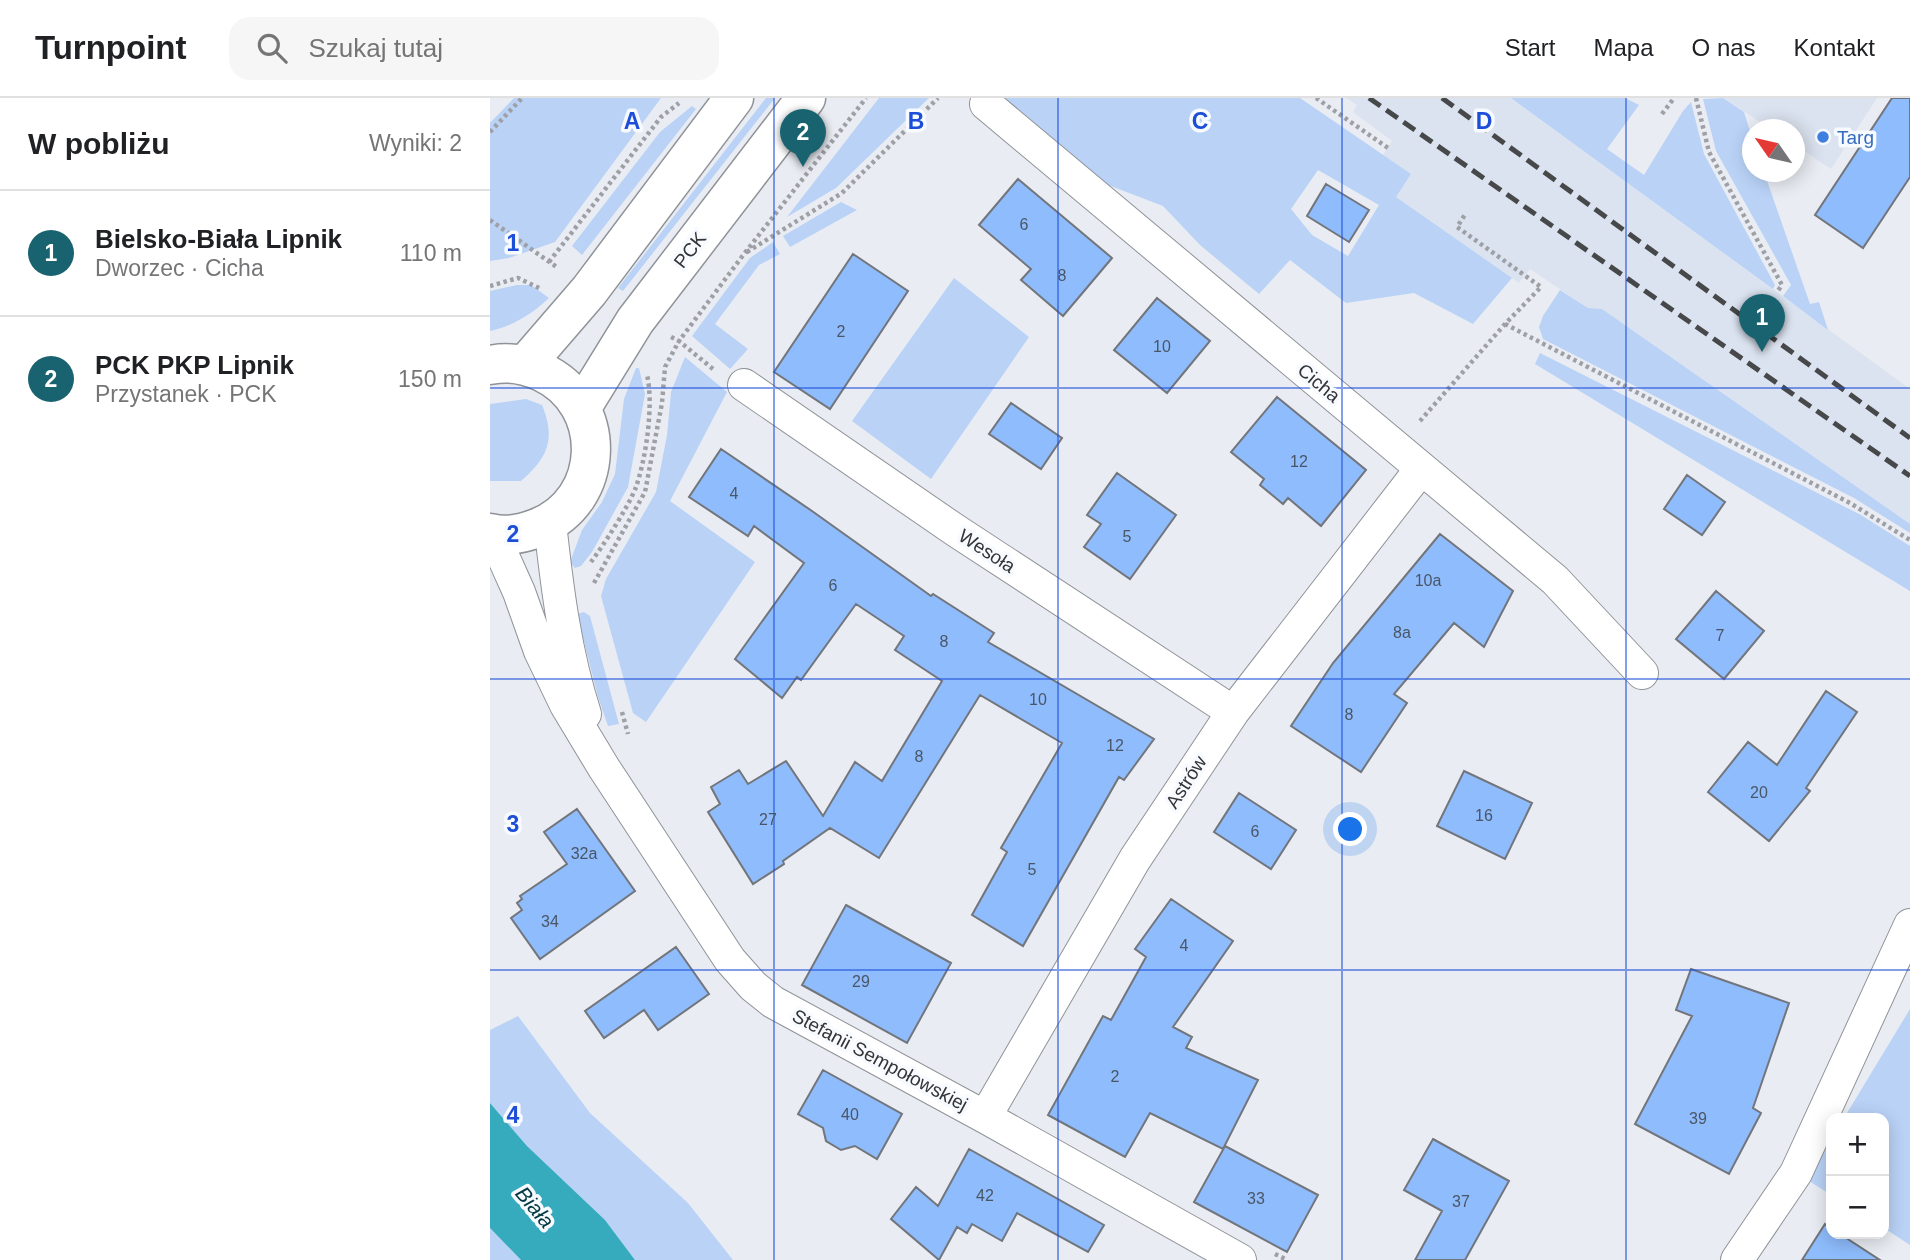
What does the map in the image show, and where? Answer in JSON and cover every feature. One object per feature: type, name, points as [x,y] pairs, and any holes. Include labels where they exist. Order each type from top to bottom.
[{"type":"street","points":[[508,365],[589,291],[734,98]]},
{"type":"street","name":"PCK","points":[[582,407],[635,321],[806,98]]},
{"type":"street","name":"Cicha","points":[[986,104],[1555,580],[1642,673]]},
{"type":"street","points":[[492,534],[523,534],[550,523],[575,501],[589,471],[592,438],[582,407],[558,379],[508,365]]},
{"type":"street","name":"Wesoła","points":[[744,385],[955,530],[1233,712]]},
{"type":"street","name":"Astrów","points":[[985,1117],[1135,859],[1233,712],[1421,469]]},
{"type":"street","name":"Stefanii Sempołowskiej","points":[[550,523],[559,601],[569,650],[581,701],[604,768]]},
{"type":"street","name":"Stefanii Sempołowskiej","points":[[492,534],[519,592],[540,651],[566,705],[604,768],[730,960],[753,986],[773,1002],[1240,1260]]},
{"type":"street","points":[[1737,1260],[1796,1173],[1910,925]]},
{"type":"path","points":[[490,132],[522,98]]},
{"type":"path","points":[[549,262],[662,117],[685,98]]},
{"type":"path","points":[[589,593],[645,492],[662,403],[665,368],[679,341],[866,98]]},
{"type":"path","points":[[744,254],[842,193],[938,98]]},
{"type":"path","points":[[1316,98],[1388,148]]},
{"type":"path","points":[[1662,114],[1674,98]]},
{"type":"path","points":[[1696,98],[1709,152],[1782,285],[1777,292]]},
{"type":"path","points":[[1397,449],[1541,286],[1457,227],[1466,213]]},
{"type":"path","points":[[490,220],[589,291]]},
{"type":"path","points":[[635,321],[679,341],[727,380],[744,385]]},
{"type":"path","points":[[1505,324],[1850,503],[1910,540]]},
{"type":"path","points":[[622,711],[628,736]]},
{"type":"path","points":[[1275,1253],[1287,1260]]},
{"type":"shaded area","points":[[514,98],[661,98],[555,242],[509,258],[490,261],[490,123]]},
{"type":"shaded area","points":[[766,98],[775,98],[623,291],[618,288]]},
{"type":"shaded area","points":[[879,98],[929,98],[836,188],[787,217]]},
{"type":"shaded area","points":[[998,98],[1300,98],[1411,174],[1396,197],[1512,278],[1473,324],[1414,293],[1346,303],[1290,260],[1259,294],[1200,245],[1163,206],[1095,180]],"holes":[[[1318,170],[1379,205],[1348,256],[1312,235],[1291,209]]]},
{"type":"shaded area","points":[[1346,98],[1511,98],[1910,389],[1910,524],[1602,309],[1588,308],[1530,269],[1519,283],[1396,197],[1411,174],[1383,155],[1392,141],[1353,112],[1357,105]]},
{"type":"shaded area","points":[[1511,98],[1625,98],[1639,105],[1607,149],[1644,175],[1691,102],[1704,154],[1775,285],[1773,289]]},
{"type":"shaded area","name":"Targ","points":[[1723,98],[1877,98],[1831,169],[1805,152],[1805,119],[1756,119]]},
{"type":"shaded area","points":[[1723,98],[1744,112],[1746,119],[1742,119],[1742,182],[1767,182],[1810,304],[1819,302],[1828,330],[1783,296],[1791,285],[1716,151],[1703,99]]},
{"type":"shaded area","points":[[692,106],[696,109],[582,255],[572,246],[660,132]]},
{"type":"shaded area","points":[[841,202],[857,210],[790,247],[783,236]]},
{"type":"shaded area","points":[[773,242],[780,254],[759,265],[715,324],[748,349],[730,369],[692,336],[750,258]]},
{"type":"shaded area","points":[[954,278],[1029,337],[931,479],[852,421]]},
{"type":"shaded area","points":[[531,285],[549,298],[522,319],[490,331],[490,291]]},
{"type":"shaded area","points":[[1560,290],[1588,308],[1602,309],[1910,524],[1910,533],[1854,498],[1543,339],[1539,327]]},
{"type":"shaded area","points":[[1540,353],[1861,515],[1910,546],[1910,591],[1535,364]]},
{"type":"shaded area","points":[[685,357],[727,392],[670,501],[755,562],[646,722],[633,713],[601,596],[606,579],[656,492],[667,435],[671,392]]},
{"type":"shaded area","points":[[636,368],[639,368],[645,394],[628,487],[592,552],[581,566],[575,568],[570,562],[582,530],[602,502],[615,474],[624,399]]},
{"type":"shaded area","points":[[526,399],[542,405],[548,428],[547,447],[538,464],[521,481],[490,481],[490,404]]},
{"type":"shaded area","points":[[584,612],[590,616],[619,724],[608,726],[598,697],[577,614]]},
{"type":"shaded area","points":[[1910,1009],[1910,1245],[1889,1231],[1889,1113],[1847,1113]]},
{"type":"shaded area","points":[[518,1016],[590,1113],[688,1203],[733,1260],[635,1260],[605,1220],[527,1146],[490,1103],[490,1030]]},
{"type":"shaded area","points":[[1826,1147],[1826,1192],[1806,1179]]},
{"type":"shaded area","points":[[490,1228],[521,1260],[490,1260]]},
{"type":"water","name":"Biała","points":[[490,1103],[527,1146],[605,1220],[635,1260],[521,1260],[490,1228]]},
{"type":"building","points":[[1892,98],[1910,98],[1910,177],[1863,248],[1815,215]]},
{"type":"building","points":[[1018,179],[1112,258],[1063,316],[1021,280],[1031,269],[979,225]]},
{"type":"building","points":[[1326,184],[1369,210],[1349,242],[1307,216]]},
{"type":"building","points":[[853,254],[908,291],[830,409],[774,372]]},
{"type":"building","points":[[1157,298],[1210,341],[1167,393],[1114,350]]},
{"type":"building","points":[[1277,397],[1366,470],[1321,526],[1288,498],[1283,504],[1260,485],[1264,479],[1231,452]]},
{"type":"building","points":[[1011,403],[1062,438],[1041,469],[989,434]]},
{"type":"building","points":[[721,449],[931,596],[933,594],[994,633],[988,642],[1154,739],[1124,780],[1119,777],[1023,946],[972,915],[1007,852],[1001,848],[1062,743],[980,695],[879,858],[830,828],[753,884],[708,812],[720,804],[711,787],[739,770],[748,784],[786,761],[823,816],[855,762],[882,781],[942,681],[895,650],[904,636],[856,604],[801,680],[797,677],[782,698],[735,659],[804,563],[754,526],[748,536],[689,497]]},
{"type":"building","points":[[1117,473],[1176,515],[1130,579],[1084,547],[1101,524],[1087,515]]},
{"type":"building","points":[[1687,475],[1725,502],[1702,535],[1664,509]]},
{"type":"building","points":[[1440,534],[1513,591],[1484,647],[1454,623],[1394,694],[1407,703],[1361,772],[1291,726],[1333,663]]},
{"type":"building","points":[[1716,591],[1764,631],[1724,679],[1676,639]]},
{"type":"building","points":[[1826,691],[1857,712],[1806,788],[1810,791],[1769,841],[1708,792],[1748,742],[1777,765]]},
{"type":"building","points":[[1464,771],[1532,803],[1505,859],[1437,826]]},
{"type":"building","points":[[1239,793],[1296,830],[1271,869],[1214,832]]},
{"type":"building","points":[[577,809],[635,891],[540,959],[511,918],[522,910],[517,903],[522,899],[520,896],[567,864],[544,832]]},
{"type":"building","points":[[1171,899],[1233,941],[1173,1027],[1192,1037],[1186,1048],[1258,1080],[1223,1149],[1150,1113],[1125,1157],[1048,1115],[1103,1016],[1111,1020],[1146,957],[1135,949]]},
{"type":"building","points":[[846,905],[951,963],[907,1043],[802,985]]},
{"type":"building","points":[[676,947],[709,994],[658,1030],[644,1010],[604,1038],[585,1011]]},
{"type":"building","points":[[1691,969],[1789,1003],[1753,1108],[1761,1113],[1729,1174],[1635,1124],[1692,1016],[1676,1010]]},
{"type":"building","points":[[823,1070],[902,1114],[877,1159],[855,1146],[841,1150],[826,1141],[823,1128],[798,1114]]},
{"type":"building","points":[[1433,1139],[1509,1181],[1465,1260],[1415,1260],[1442,1211],[1404,1190]]},
{"type":"building","points":[[1225,1146],[1318,1195],[1287,1252],[1194,1202]]},
{"type":"building","points":[[969,1149],[1104,1225],[1088,1252],[1017,1213],[1002,1241],[972,1224],[967,1233],[957,1227],[939,1260],[891,1219],[916,1187],[938,1206]]},
{"type":"building","points":[[1825,1224],[1826,1239],[1848,1239],[1880,1260],[1802,1260]]},
{"type":"railway","points":[[1369,98],[1910,476]]},
{"type":"railway","points":[[1442,98],[1910,438]]},
{"type":"place","name":"Targ","points":[[1823,137]]},
{"type":"place","name":"PCK PKP Lipnik","points":[[803,167]]},
{"type":"place","name":"Bielsko-Biała Lipnik","points":[[1762,352]]}]
